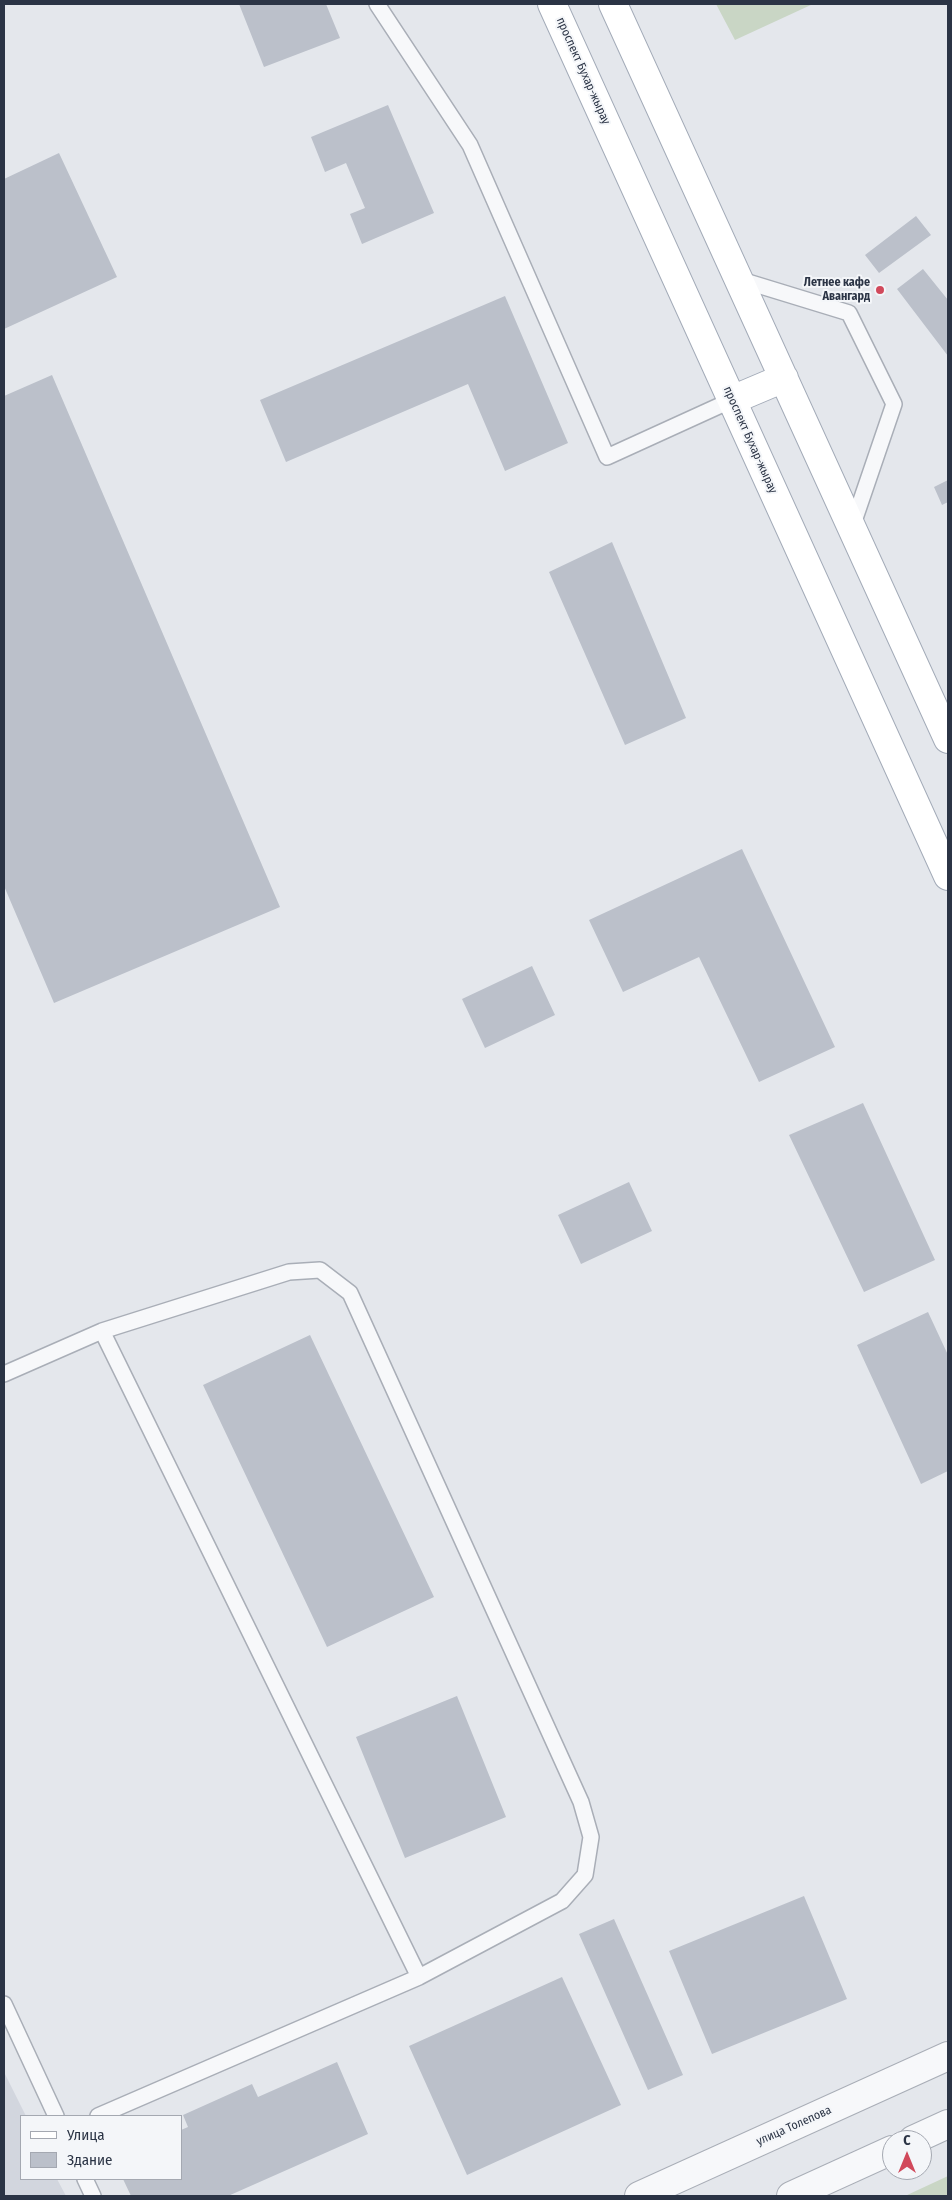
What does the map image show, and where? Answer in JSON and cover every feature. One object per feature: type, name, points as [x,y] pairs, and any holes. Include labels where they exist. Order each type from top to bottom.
[{"type":"main road","name":"проспект Бухар-жырау","points":[[552,4],[948,876]]},
{"type":"main road","points":[[613,4],[948,739]]},
{"type":"main road","points":[[732,400],[784,378]]},
{"type":"street","name":"улица Толепова","points":[[639,2196],[948,2056]]},
{"type":"street","points":[[932,2131],[948,2124]]},
{"type":"street","points":[[791,2196],[882,2155]]},
{"type":"lane","points":[[376,4],[470,144],[607,457],[732,400]]},
{"type":"lane","points":[[738,279],[849,313],[894,404],[852,527]]},
{"type":"lane","points":[[4,1374],[102,1331],[289,1272],[320,1270],[350,1293],[582,1802],[591,1837],[584,1875],[562,1901],[419,1977],[100,2115]]},
{"type":"lane","points":[[102,1331],[419,1977]]},
{"type":"lane","points":[[4,2004],[56,2115]]},
{"type":"lane","points":[[85,2180],[93,2196]]},
{"type":"shaded area","points":[[4,2072],[26,2115],[20,2115],[20,2180],[58,2180],[66,2196],[4,2196]]},
{"type":"green space","points":[[716,4],[813,4],[735,40]]},
{"type":"green space","points":[[948,2176],[948,2196],[905,2196]]},
{"type":"building","points":[[239,4],[326,4],[340,38],[264,67]]},
{"type":"building","points":[[388,105],[434,213],[362,244],[350,214],[365,208],[346,163],[325,172],[311,137]]},
{"type":"building","points":[[59,153],[117,277],[4,329],[4,179]]},
{"type":"building","points":[[916,216],[931,235],[879,273],[865,255]]},
{"type":"building","points":[[923,269],[948,300],[948,356],[897,289]]},
{"type":"building","points":[[505,296],[568,443],[505,471],[468,384],[286,462],[260,400]]},
{"type":"building","points":[[52,375],[280,907],[54,1003],[4,886],[4,396]]},
{"type":"building","points":[[948,480],[948,502],[942,505],[934,487]]},
{"type":"building","points":[[612,542],[686,718],[625,745],[549,572]]},
{"type":"building","points":[[742,849],[835,1047],[759,1082],[699,957],[623,992],[589,920]]},
{"type":"building","points":[[532,966],[555,1015],[485,1048],[462,999]]},
{"type":"building","points":[[863,1103],[935,1260],[864,1292],[789,1135]]},
{"type":"building","points":[[629,1182],[652,1231],[581,1264],[558,1215]]},
{"type":"building","points":[[928,1312],[948,1355],[948,1471],[921,1484],[857,1345]]},
{"type":"building","points":[[310,1335],[434,1597],[327,1647],[203,1385]]},
{"type":"building","points":[[457,1696],[506,1817],[405,1858],[356,1737]]},
{"type":"building","points":[[804,1896],[847,1999],[712,2054],[669,1951]]},
{"type":"building","points":[[614,1919],[683,2075],[648,2090],[579,1934]]},
{"type":"building","points":[[562,1977],[621,2105],[467,2175],[409,2046]]},
{"type":"building","points":[[337,2062],[368,2134],[228,2196],[131,2196],[123,2180],[182,2180],[182,2130],[188,2127],[183,2115],[252,2084],[258,2097]]},
{"type":"place","name":"Летнее кафе Авангард","points":[[880,290]]}]
